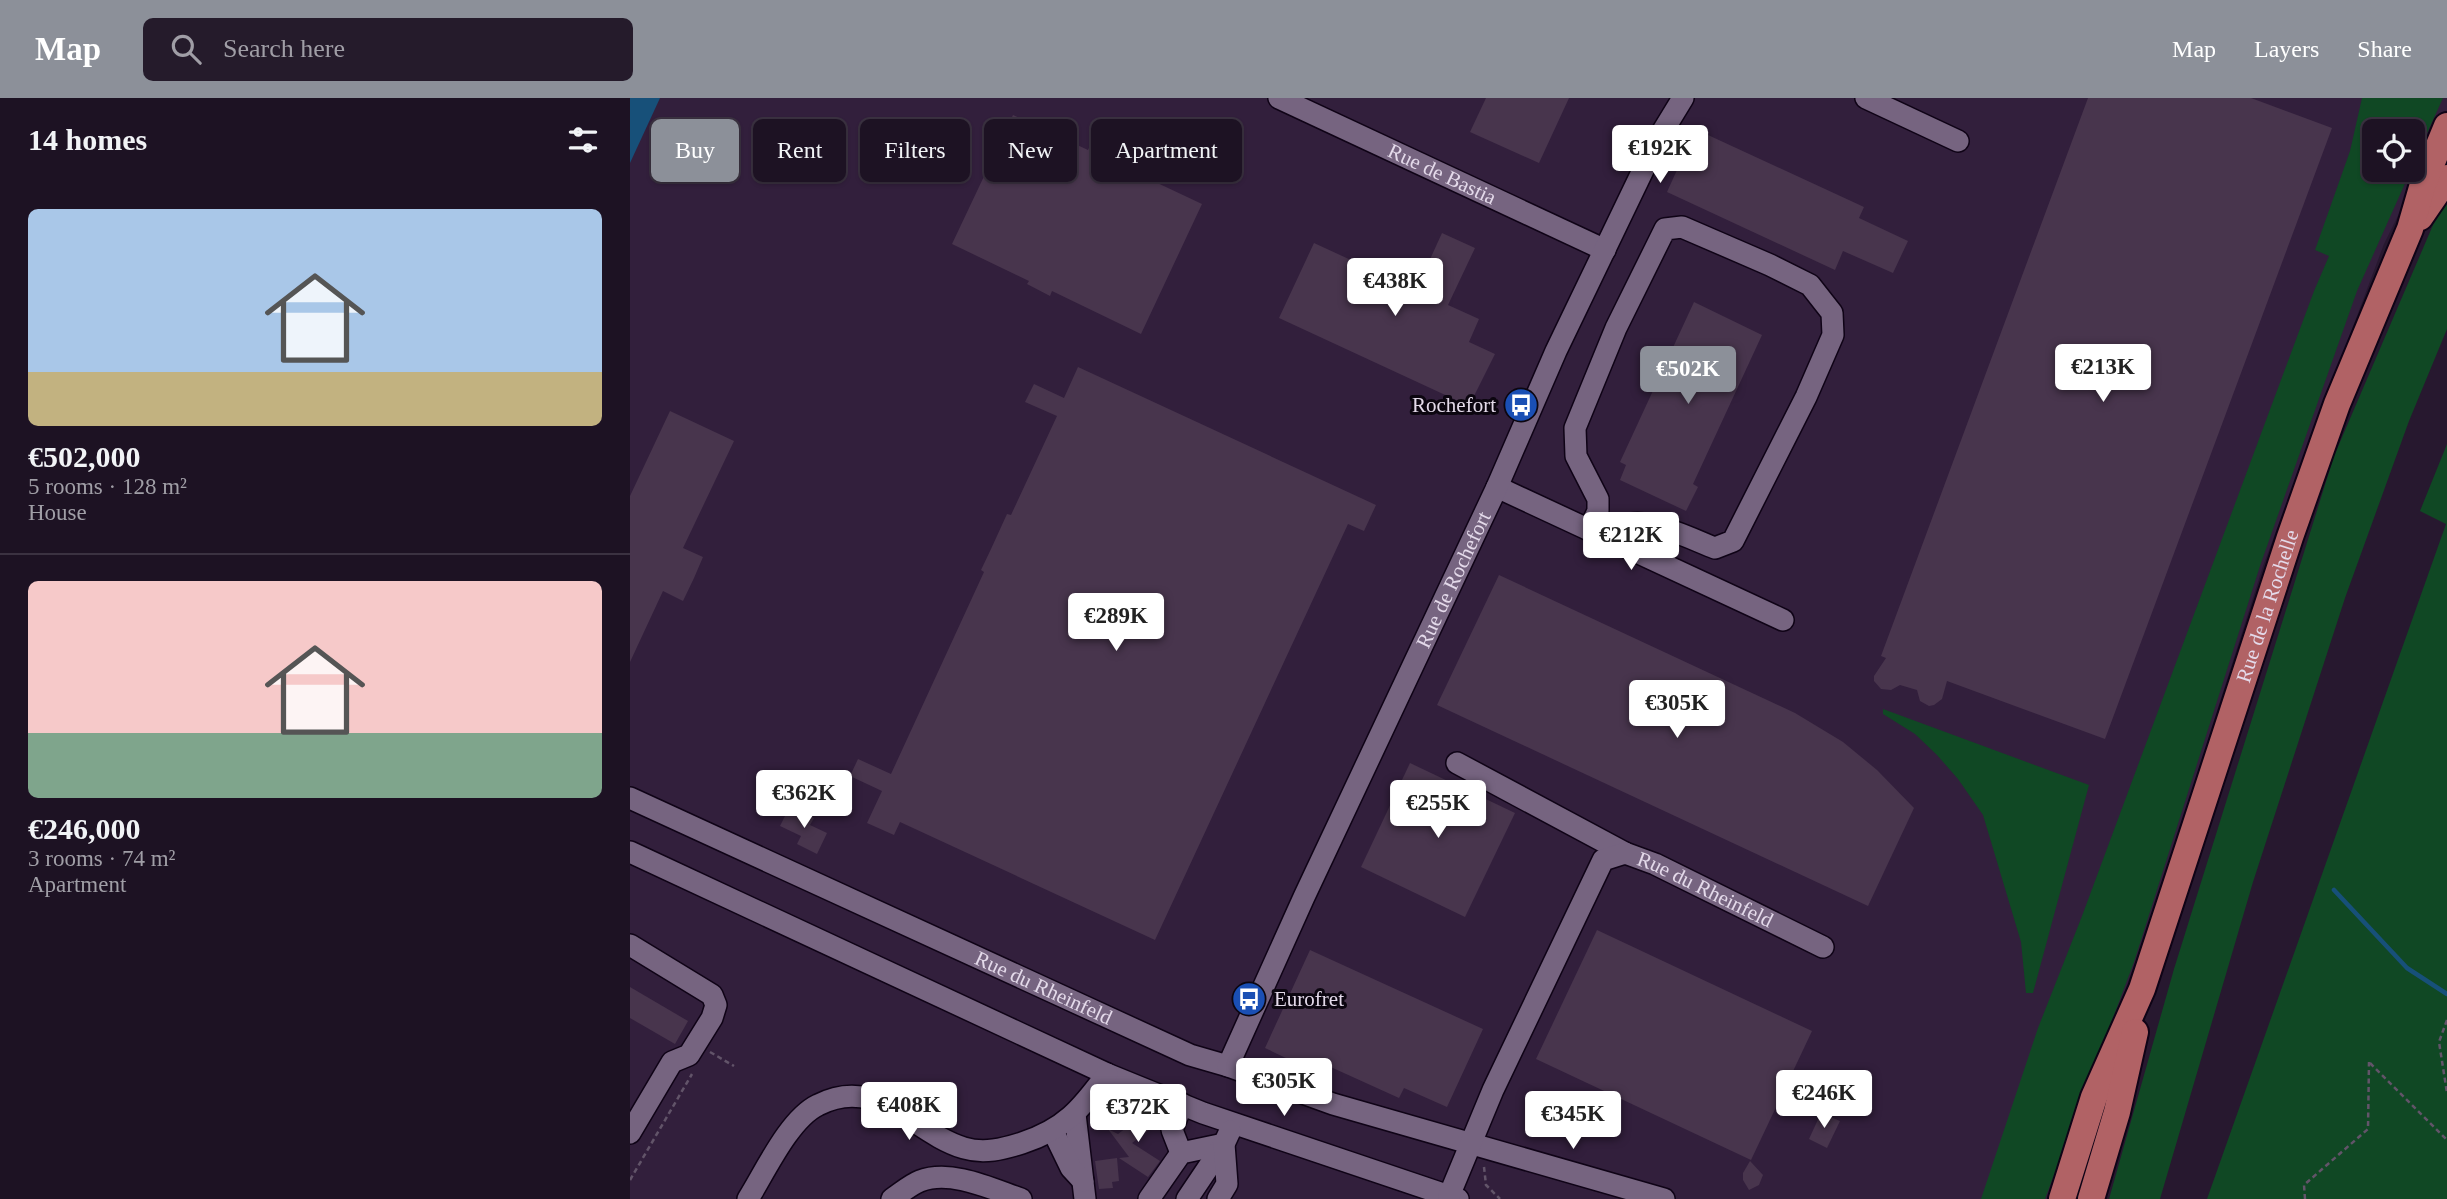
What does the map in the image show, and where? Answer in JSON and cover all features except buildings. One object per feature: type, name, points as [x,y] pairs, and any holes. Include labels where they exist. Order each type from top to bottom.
[{"type":"main road","name":"Rue de la Rochelle","points":[[2062,1199],[2095,1097],[2142,989],[2337,404],[2410,229],[2423,184],[2447,127]]},
{"type":"main road","name":"Rue de la Rochelle","points":[[2410,229],[2447,178]]},
{"type":"main road","name":"Rue de la Rochelle","points":[[2091,1199],[2117,1112],[2134,1041],[2142,989]]},
{"type":"street","name":"Rue de Bastia","points":[[1279,98],[1605,250]]},
{"type":"street","name":"Rue de Rochefort","points":[[1228,1066],[1304,897],[1497,487],[1556,351],[1658,139],[1683,98]]},
{"type":"street","points":[[1866,98],[1958,141]]},
{"type":"street","points":[[1589,530],[1598,511],[1598,499],[1576,456],[1575,428],[1616,328],[1665,229],[1682,227],[1810,285],[1832,313],[1833,335],[1806,397],[1733,541],[1715,548],[1657,525],[1632,522],[1619,530],[1615,541]]},
{"type":"street","points":[[1497,487],[1783,620]]},
{"type":"street","points":[[1457,763],[1625,853]]},
{"type":"street","name":"Rue du Rheinfeld","points":[[630,798],[1190,1055],[1333,1104],[1664,1199]]},
{"type":"street","name":"Rue du Rheinfeld","points":[[630,852],[1107,1074],[1234,1123],[1454,1197],[1470,1143],[1493,1090],[1603,860],[1625,853],[1656,864],[1823,947]]},
{"type":"street","points":[[630,945],[712,995],[716,1005],[712,1018],[690,1055],[671,1062],[630,1133]]},
{"type":"street","points":[[748,1199],[802,1117],[816,1105],[836,1097],[874,1099],[894,1107],[947,1141],[966,1148],[987,1151],[1004,1149],[1053,1131],[1075,1114],[1107,1074]]},
{"type":"street","points":[[1181,1153],[1172,1130],[1182,1104]]},
{"type":"street","points":[[1075,1114],[1084,1190]]},
{"type":"street","points":[[1187,1199],[1224,1144],[1234,1123]]},
{"type":"street","points":[[1053,1131],[1084,1190]]},
{"type":"street","points":[[1149,1199],[1181,1153],[1224,1144]]},
{"type":"street","points":[[1218,1199],[1227,1184],[1224,1144]]},
{"type":"street","points":[[892,1199],[920,1181],[942,1177],[963,1181],[1009,1197]]},
{"type":"path","points":[[2447,1020],[2439,1042],[2447,1093]]},
{"type":"path","points":[[706,1050],[734,1066]]},
{"type":"path","points":[[2305,1199],[2304,1185],[2368,1129],[2370,1062],[2447,1140]]},
{"type":"path","points":[[1485,1165],[1486,1185],[1500,1199]]},
{"type":"shaded area","points":[[630,98],[2447,98],[2447,117],[2425,161],[2425,119],[2362,119],[2362,182],[2415,182],[2384,244],[2263,566],[2153,913],[2050,1199],[630,1199]]},
{"type":"green space","points":[[2362,98],[2443,98],[2425,138],[2425,119],[2362,119],[2362,182],[2406,182],[2357,291],[2260,566],[2134,962],[2045,1199],[1981,1199],[2038,1028],[2329,256],[2315,250],[2350,151]]},
{"type":"green space","points":[[2447,202],[2447,329],[2409,421],[2345,598],[2253,882],[2160,1199],[2109,1199],[2174,969],[2334,456],[2433,225]]},
{"type":"green space","points":[[2447,444],[2447,1199],[2207,1199],[2446,524],[2420,511]]},
{"type":"green space","points":[[1883,709],[2089,785],[2033,993],[2026,993],[2021,942],[1983,815],[1937,755],[1915,734],[1883,714]]},
{"type":"water","points":[[630,98],[660,98],[630,163]]},
{"type":"waterway","points":[[2334,890],[2407,968],[2447,994]]},
{"type":"place","name":"Rochefort","points":[[1521,405]]},
{"type":"place","name":"Eurofret","points":[[1249,999]]}]
